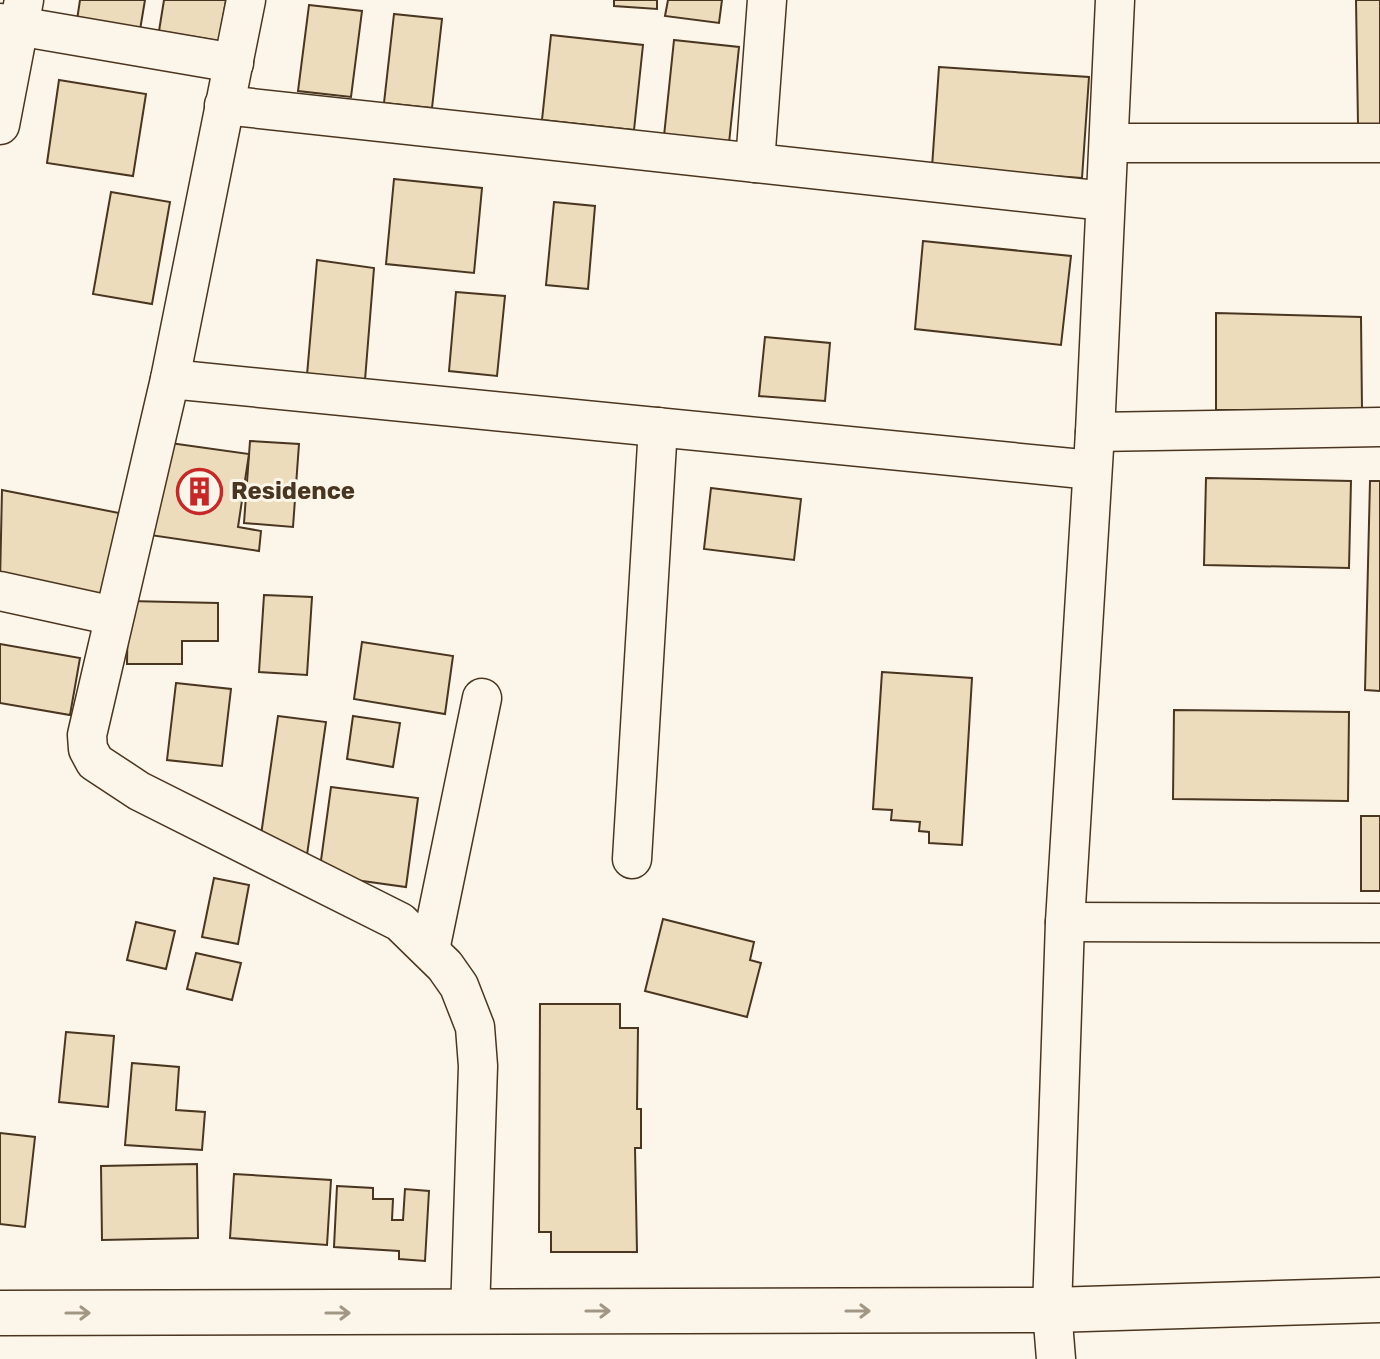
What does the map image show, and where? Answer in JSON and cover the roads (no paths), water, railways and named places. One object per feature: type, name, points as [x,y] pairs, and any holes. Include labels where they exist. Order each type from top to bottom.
[{"type":"main road","points":[[0,1313],[1052,1310],[1380,1300]]},
{"type":"street","points":[[246,0],[170,379],[87,735],[88,749],[95,762],[139,791],[400,922],[430,950],[459,986],[475,1027],[478,1066],[470,1313]]},
{"type":"street","points":[[755,163],[767,0]]},
{"type":"street","points":[[1056,1359],[1052,1310],[1065,922],[1095,432],[1115,0]]},
{"type":"street","points":[[0,125],[14,16],[234,63]]},
{"type":"street","points":[[224,105],[1105,201]]},
{"type":"street","points":[[1109,143],[1380,143]]},
{"type":"street","points":[[170,379],[1092,470]]},
{"type":"street","points":[[632,859],[658,427]]},
{"type":"street","points":[[1095,432],[1380,427]]},
{"type":"street","points":[[0,591],[114,616]]},
{"type":"street","points":[[430,950],[482,698]]},
{"type":"street","points":[[1065,922],[1380,923]]},
{"type":"place","name":"Residence","points":[[200,491]]}]
